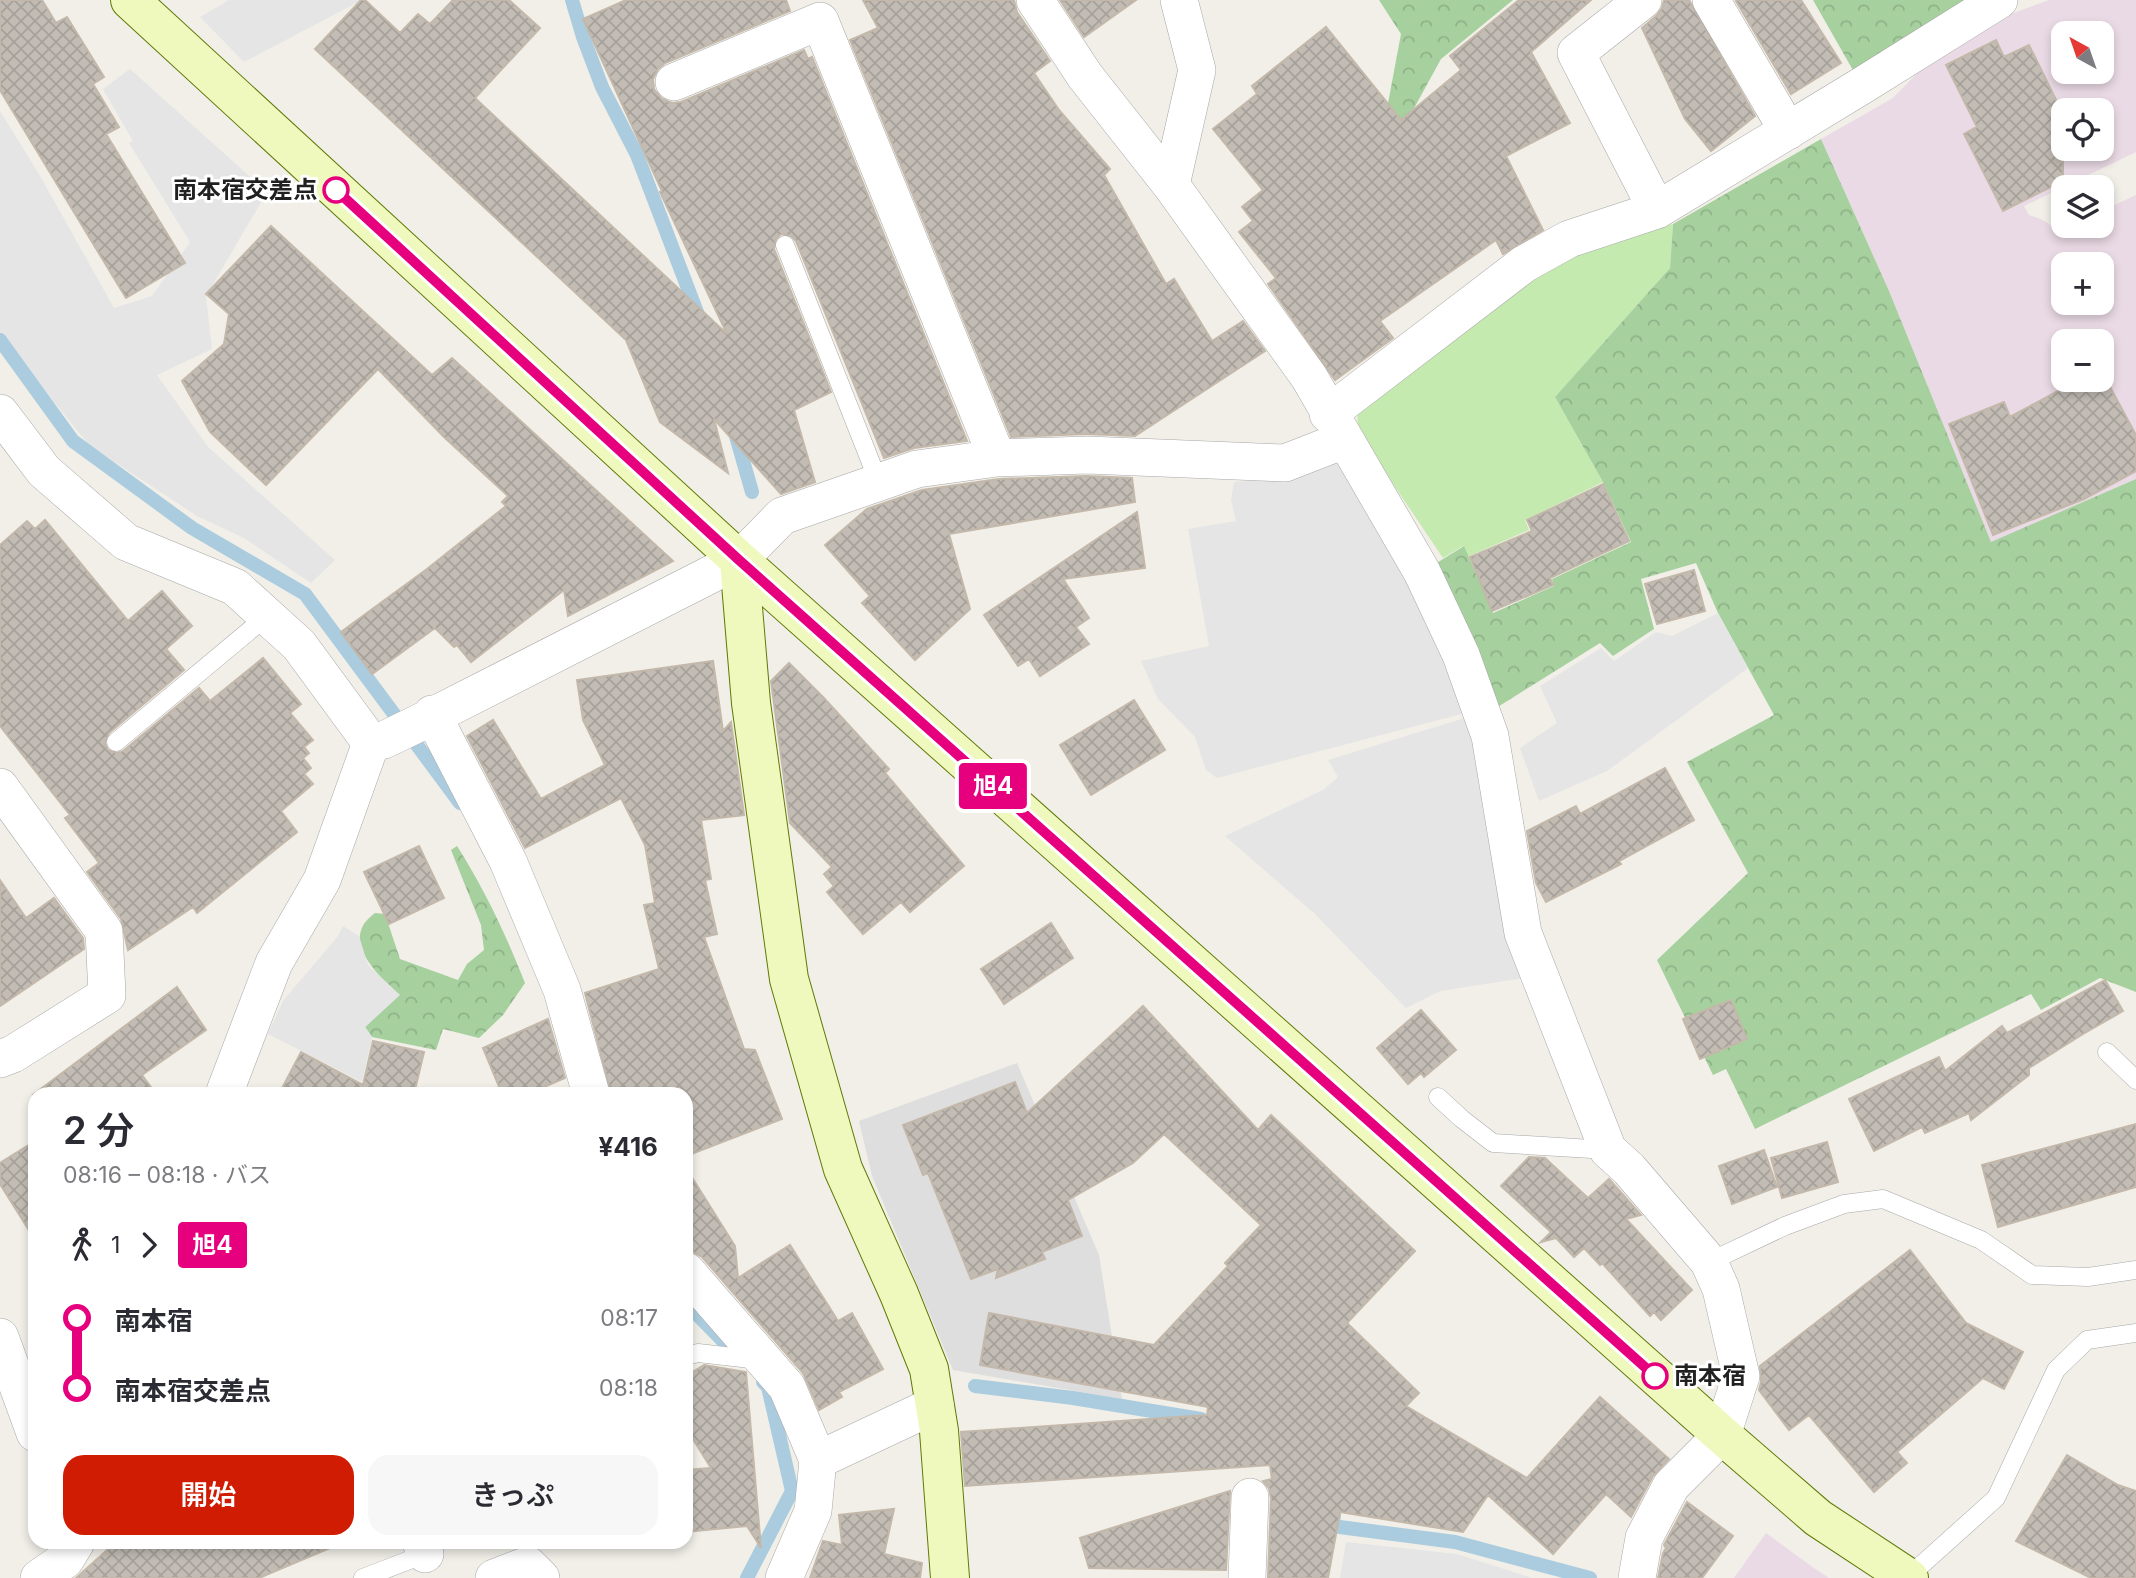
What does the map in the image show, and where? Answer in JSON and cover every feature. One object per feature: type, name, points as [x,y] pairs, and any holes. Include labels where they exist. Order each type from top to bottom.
[{"type":"street","points":[[130,0],[739,560],[1722,1435],[1818,1518],[1908,1578]]},
{"type":"street","points":[[1035,0],[1085,76],[1171,185],[1309,377],[1422,572],[1461,655],[1490,736],[1522,933],[1608,1150],[1629,1169],[1709,1262],[1721,1289],[1741,1376],[1722,1435],[1671,1486],[1644,1538],[1637,1578]]},
{"type":"street","points":[[1171,185],[1197,70],[1179,0]]},
{"type":"street","points":[[1643,0],[1576,53],[1657,209]]},
{"type":"street","points":[[1711,0],[1788,131]]},
{"type":"street","points":[[227,1087],[274,963],[322,880],[377,741],[426,719],[739,560],[782,516],[917,469],[997,458],[1087,454],[1285,463],[1336,427],[1524,264],[1569,239],[1657,209],[1999,0]]},
{"type":"street","points":[[674,82],[820,21],[997,458]]},
{"type":"street","points":[[0,413],[44,471],[126,542],[235,587],[299,645],[377,741]]},
{"type":"street","points":[[739,560],[751,703],[789,979],[843,1169],[929,1369],[939,1431],[950,1578]]},
{"type":"street","points":[[426,719],[508,861],[562,990],[589,1087]]},
{"type":"street","points":[[0,787],[104,931],[107,995],[13,1054],[0,1059]]},
{"type":"street","points":[[693,1280],[787,1387],[818,1460],[813,1511],[784,1578]]},
{"type":"street","points":[[0,1337],[28,1414]]},
{"type":"street","points":[[818,1460],[935,1405]]},
{"type":"street","points":[[1247,1578],[1250,1497]]},
{"type":"street","points":[[494,1578],[528,1565],[541,1578]]},
{"type":"lane","points":[[785,245],[879,483]]},
{"type":"lane","points":[[116,742],[267,616]]},
{"type":"lane","points":[[2107,1052],[2136,1080]]},
{"type":"lane","points":[[1438,1097],[1493,1143],[1608,1150]]},
{"type":"lane","points":[[1709,1262],[1785,1226],[1844,1204],[1882,1199],[1981,1240],[2032,1275],[2088,1278],[2136,1270]]},
{"type":"lane","points":[[1908,1578],[1996,1497],[2056,1370],[2087,1340],[2136,1333]]},
{"type":"lane","points":[[693,1355],[764,1361]]},
{"type":"lane","points":[[363,1578],[421,1549]]},
{"type":"shaded area","points":[[229,0],[362,0],[244,62],[200,17]]},
{"type":"shaded area","points":[[2049,0],[2136,0],[2136,152],[2088,175],[2051,175],[2051,193],[2024,206],[2029,215],[2051,225],[2051,238],[2114,238],[2114,205],[2136,195],[2136,479],[1991,543],[1889,291],[1821,139],[1893,98],[1935,55],[1966,35]]},
{"type":"shaded area","points":[[130,69],[267,192],[206,296],[212,349],[157,375],[208,447],[335,560],[311,583],[244,538],[197,516],[90,446],[0,332],[0,111],[39,174],[114,308],[152,296],[190,242],[129,143],[133,141],[103,89]]},
{"type":"shaded area","points":[[1334,463],[1356,472],[1473,711],[1217,778],[1206,770],[1195,737],[1158,699],[1141,661],[1209,646],[1188,529],[1236,521],[1231,500],[1234,482],[1289,477]]},
{"type":"shaded area","points":[[1718,613],[1748,668],[1607,771],[1539,801],[1520,748],[1557,723],[1540,686],[1601,648],[1614,661],[1656,632],[1672,636]]},
{"type":"shaded area","points":[[1468,717],[1490,850],[1524,978],[1440,991],[1406,1008],[1315,914],[1225,836],[1323,790],[1338,777],[1328,760]]},
{"type":"shaded area","points":[[343,926],[359,936],[368,965],[400,995],[365,1027],[372,1037],[362,1082],[268,1034],[283,1001],[338,936]]},
{"type":"shaded area","points":[[1017,1063],[1099,1255],[1122,1399],[953,1370],[872,1176],[859,1121]]},
{"type":"shaded area","points":[[1766,1533],[1811,1566],[1829,1578],[1734,1578]]},
{"type":"shaded area","points":[[1346,1542],[1457,1554],[1532,1578],[1340,1578]]},
{"type":"green space","points":[[1379,0],[1513,0],[1441,59],[1401,132],[1386,114],[1401,34]]},
{"type":"green space","points":[[1813,0],[1976,0],[1854,72]]},
{"type":"green space","points":[[1821,139],[1889,291],[1991,542],[2136,479],[2136,992],[2100,978],[2041,1010],[2031,994],[1755,1129],[1726,1069],[1713,1075],[1657,960],[1748,873],[1687,762],[1774,715],[1718,613],[1696,563],[1641,579],[1654,629],[1613,656],[1600,643],[1496,708],[1427,569],[1464,546],[1493,613],[1554,586],[1552,579],[1631,542],[1603,482],[1555,397],[1670,268],[1673,224]]},
{"type":"green space","points":[[1673,224],[1670,268],[1555,397],[1603,482],[1525,520],[1529,530],[1467,557],[1463,546],[1443,558],[1358,432],[1357,407],[1558,258],[1586,243]]},
{"type":"green space","points":[[457,846],[494,913],[525,983],[503,1015],[479,1038],[443,1029],[436,1050],[372,1037],[365,1027],[399,995],[372,967],[361,945],[360,934],[365,923],[375,913],[385,914],[400,959],[458,980],[467,964],[484,950],[481,925],[451,850]]},
{"type":"building","points":[[0,0],[42,0],[56,23],[67,17],[104,77],[93,84],[119,127],[106,134],[185,263],[126,298],[0,90]]},
{"type":"building","points":[[361,0],[365,0],[400,33],[418,14],[430,24],[453,0],[509,0],[540,28],[475,98],[727,334],[583,19],[626,0],[786,0],[790,11],[665,63],[653,79],[654,89],[662,99],[672,103],[681,102],[804,50],[808,59],[812,57],[967,441],[914,448],[884,458],[796,241],[791,236],[781,234],[776,239],[774,249],[831,392],[794,410],[815,482],[781,494],[714,419],[728,473],[660,422],[626,340],[315,49]]},
{"type":"building","points":[[863,0],[1014,0],[1017,12],[1050,61],[1034,73],[1059,110],[1110,169],[1104,175],[1166,284],[1174,279],[1212,341],[1243,321],[1265,351],[1135,436],[1086,434],[1011,437],[850,40],[878,28]]},
{"type":"building","points":[[1060,0],[1136,0],[1084,37]]},
{"type":"building","points":[[1519,0],[1591,0],[1531,52],[1570,123],[1506,156],[1543,230],[1503,254],[1496,240],[1380,321],[1393,338],[1335,380],[1268,284],[1276,278],[1239,232],[1253,221],[1242,207],[1263,190],[1213,129],[1257,94],[1252,86],[1326,27],[1401,120],[1461,70],[1450,56]]},
{"type":"building","points":[[1664,0],[1689,0],[1755,116],[1711,151],[1685,119],[1642,28],[1656,16]]},
{"type":"building","points":[[1801,0],[1841,63],[1791,94],[1736,1]]},
{"type":"building","points":[[1996,40],[2004,57],[2029,45],[2055,98],[2051,98],[2051,161],[2063,161],[2063,175],[2051,175],[2051,187],[2003,211],[1964,134],[1977,127],[1946,65]]},
{"type":"building","points":[[271,226],[432,375],[452,358],[673,561],[568,616],[564,590],[471,662],[457,645],[454,647],[435,628],[372,674],[341,632],[427,569],[506,506],[502,502],[508,496],[444,437],[378,369],[266,485],[210,432],[182,381],[224,344],[229,314],[206,294]]},
{"type":"building","points":[[2056,392],[2113,392],[2136,435],[2136,471],[2084,499],[1993,535],[1949,424],[2004,402],[2010,417]]},
{"type":"building","points":[[1087,476],[1132,478],[1135,502],[949,534],[970,609],[915,660],[862,603],[870,596],[825,545],[867,509],[922,490],[999,479]]},
{"type":"building","points":[[1603,484],[1629,541],[1550,578],[1553,585],[1492,611],[1470,557],[1532,531],[1527,520]]},
{"type":"building","points":[[1137,512],[1145,568],[1063,579],[1089,618],[1076,627],[1089,644],[1040,676],[1029,659],[1018,666],[984,615]]},
{"type":"building","points":[[45,520],[128,621],[162,591],[192,626],[166,649],[184,670],[109,733],[105,743],[108,750],[117,753],[123,751],[199,688],[210,701],[263,658],[301,704],[290,713],[313,740],[304,747],[309,753],[303,758],[311,768],[304,774],[313,784],[281,811],[297,832],[197,913],[193,907],[128,950],[121,919],[87,872],[99,863],[65,818],[70,815],[0,726],[0,545],[27,521],[35,529]]},
{"type":"building","points":[[1694,570],[1705,611],[1657,624],[1645,584]]},
{"type":"building","points":[[713,661],[723,731],[731,722],[744,815],[701,820],[711,879],[705,880],[717,934],[704,937],[744,1049],[755,1050],[782,1119],[693,1153],[693,1087],[609,1087],[585,993],[659,969],[644,905],[655,903],[645,845],[621,798],[525,848],[467,736],[493,720],[541,799],[605,765],[583,720],[577,680]]},
{"type":"building","points":[[789,663],[889,769],[885,773],[964,866],[910,912],[901,902],[863,934],[827,892],[834,886],[824,874],[832,867],[790,823],[771,681]]},
{"type":"building","points":[[1134,700],[1165,750],[1091,795],[1060,745]]},
{"type":"building","points":[[1665,768],[1694,820],[1619,861],[1621,864],[1546,902],[1536,883],[1527,831],[1576,806],[1580,814]]},
{"type":"building","points":[[419,846],[444,898],[389,924],[364,872]]},
{"type":"building","points":[[0,880],[26,918],[54,898],[83,938],[84,949],[0,1006]]},
{"type":"building","points":[[1051,923],[1073,958],[1004,1004],[981,969]]},
{"type":"building","points":[[2105,980],[2123,1011],[2029,1068],[2029,1075],[1971,1120],[1969,1113],[1925,1133],[1922,1127],[1874,1151],[1849,1099],[1939,1057],[1945,1071],[2002,1026],[2007,1033]]},
{"type":"building","points":[[177,987],[206,1030],[142,1075],[151,1087],[43,1087]]},
{"type":"building","points":[[1731,1000],[1747,1039],[1700,1059],[1683,1019]]},
{"type":"building","points":[[1143,1006],[1258,1130],[1271,1115],[1415,1251],[1347,1323],[1419,1393],[1406,1406],[1527,1478],[1600,1397],[1669,1459],[1653,1476],[1631,1517],[1606,1494],[1553,1554],[1488,1495],[1463,1532],[1340,1512],[1328,1578],[1268,1578],[1271,1498],[1269,1488],[1263,1481],[1272,1479],[1270,1465],[965,1486],[961,1432],[1207,1415],[1208,1407],[980,1365],[989,1313],[1154,1345],[1228,1266],[1225,1263],[1261,1225],[1164,1134],[1133,1163],[1068,1200],[1082,1236],[1042,1252],[1045,1259],[996,1278],[998,1269],[971,1279],[928,1173],[923,1175],[903,1125],[1015,1082],[1027,1113]]},
{"type":"building","points":[[1421,1010],[1456,1050],[1424,1077],[1421,1073],[1408,1084],[1377,1048]]},
{"type":"building","points":[[548,1019],[565,1078],[544,1087],[499,1087],[483,1048]]},
{"type":"building","points":[[373,1041],[424,1052],[416,1087],[283,1087],[301,1052],[363,1085]]},
{"type":"building","points":[[2136,1124],[2136,1187],[1998,1227],[1982,1165]]},
{"type":"building","points":[[1827,1142],[1838,1182],[1782,1198],[1771,1158]]},
{"type":"building","points":[[28,1145],[28,1229],[0,1184],[0,1163]]},
{"type":"building","points":[[1764,1150],[1777,1187],[1732,1204],[1719,1166]]},
{"type":"building","points":[[1529,1157],[1545,1158],[1588,1198],[1609,1179],[1641,1215],[1626,1219],[1692,1290],[1661,1320],[1654,1312],[1650,1316],[1602,1263],[1600,1265],[1584,1248],[1574,1257],[1556,1238],[1541,1242],[1551,1232],[1501,1186]]},
{"type":"building","points":[[693,1179],[735,1246],[738,1278],[790,1245],[838,1321],[852,1313],[883,1369],[839,1392],[842,1397],[819,1410],[803,1373],[702,1257],[693,1252]]},
{"type":"building","points":[[1910,1250],[1966,1323],[2023,1352],[2004,1389],[1983,1378],[1897,1452],[1907,1463],[1874,1492],[1809,1415],[1789,1430],[1759,1390],[1760,1366]]},
{"type":"building","points":[[704,1365],[746,1372],[761,1548],[747,1526],[693,1531],[693,1469],[711,1468],[693,1439],[693,1372]]},
{"type":"building","points":[[2067,1455],[2118,1485],[2136,1491],[2136,1578],[2091,1578],[2016,1541]]},
{"type":"building","points":[[1230,1491],[1226,1570],[1089,1568],[1080,1538]]},
{"type":"building","points":[[1687,1502],[1733,1536],[1702,1578],[1658,1578],[1666,1548],[1664,1545]]},
{"type":"building","points":[[894,1509],[884,1554],[922,1563],[920,1578],[810,1578],[823,1541],[842,1545],[839,1515]]},
{"type":"building","points":[[108,1549],[327,1549],[259,1578],[76,1578]]},
{"type":"waterway","points":[[572,0],[602,87],[637,155],[700,320]]},
{"type":"waterway","points":[[0,340],[73,441],[192,528],[305,594],[460,803]]},
{"type":"waterway","points":[[734,429],[752,492]]},
{"type":"waterway","points":[[693,1310],[729,1347]]},
{"type":"waterway","points":[[747,1578],[792,1491],[768,1387],[763,1382]]},
{"type":"waterway","points":[[975,1386],[1073,1398],[1201,1419]]},
{"type":"waterway","points":[[1334,1516],[1332,1526],[1455,1542],[1590,1578]]},
{"type":"bus line","name":"旭4","points":[[336,190],[739,560],[1655,1376]]},
{"type":"place","name":"南本宿交差点","points":[[336,190]]},
{"type":"place","name":"南本宿","points":[[1655,1376]]}]
